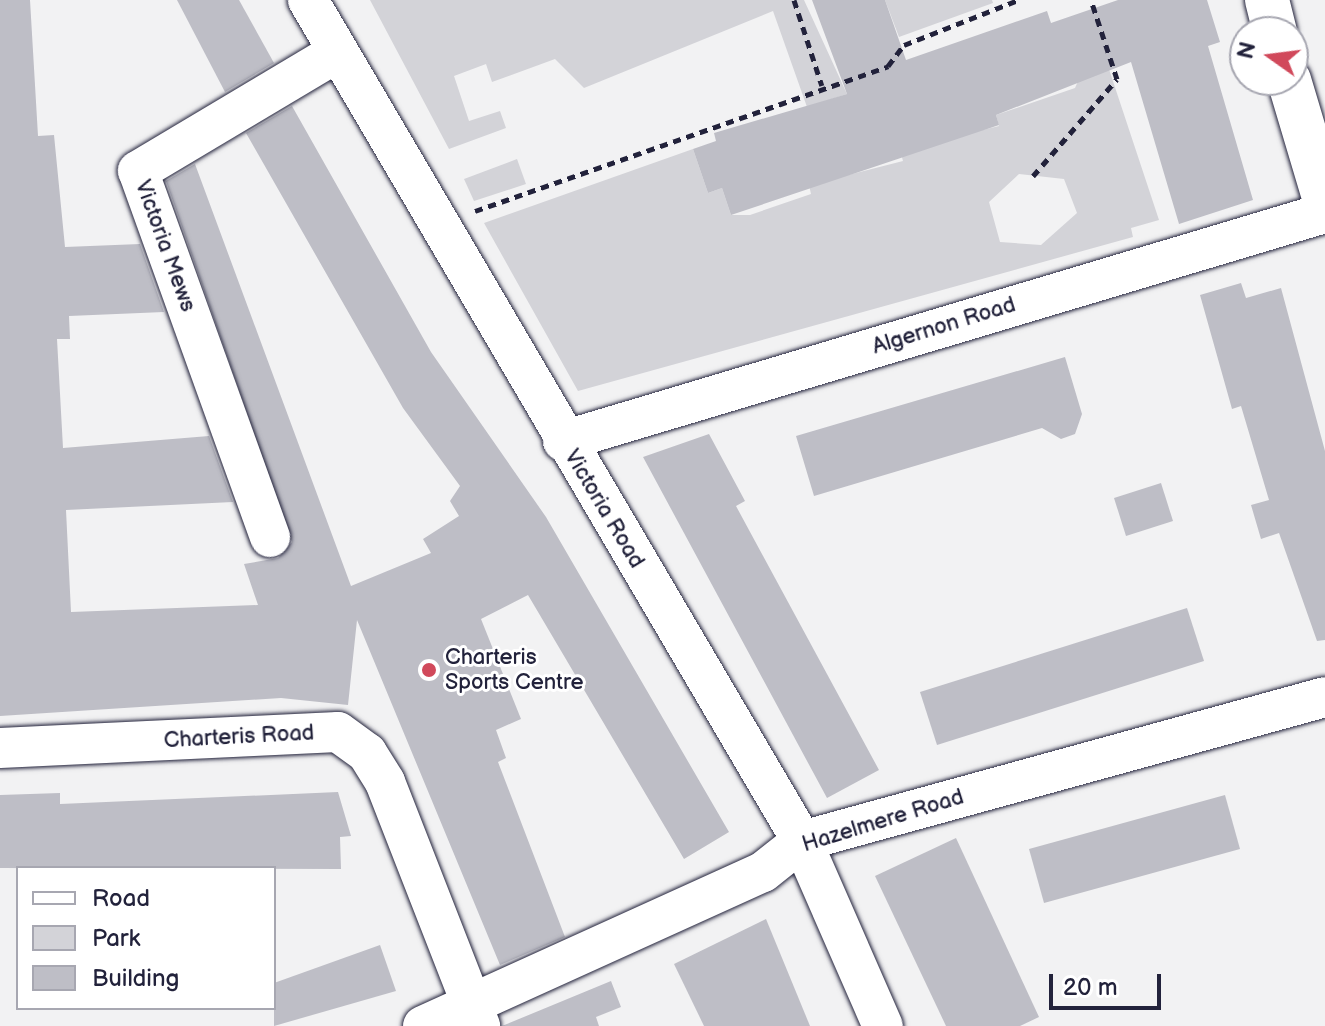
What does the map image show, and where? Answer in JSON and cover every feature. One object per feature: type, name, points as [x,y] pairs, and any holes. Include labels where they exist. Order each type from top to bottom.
[{"type":"main road","points":[[1294,96],[1325,201]]},
{"type":"street","name":"Victoria Road","points":[[308,0],[563,441],[802,841],[883,1026]]},
{"type":"street","name":"Victoria Mews","points":[[270,537],[138,171],[336,53]]},
{"type":"street","name":"Algernon Road","points":[[563,441],[1325,213]]},
{"type":"street","name":"Hazelmere Road","points":[[423,1026],[476,1014],[749,879],[802,841],[1325,697]]},
{"type":"street","name":"Charteris Road","points":[[0,748],[338,732],[367,753],[385,782],[476,1014]]},
{"type":"path","points":[[794,0],[822,86]]},
{"type":"path","points":[[442,229],[478,209],[822,86],[888,66],[904,45],[1018,0]]},
{"type":"path","points":[[1033,176],[1117,79],[1091,0]]},
{"type":"green space","points":[[370,0],[804,0],[847,94],[807,107],[773,11],[584,88],[555,59],[492,82],[486,64],[454,76],[469,121],[500,111],[506,128],[449,149]]},
{"type":"green space","points":[[885,0],[992,0],[993,3],[899,37]]},
{"type":"green space","points":[[1098,36],[1159,220],[1131,228],[1133,237],[578,391],[484,223],[693,149],[708,193],[722,188],[731,215],[750,215],[811,194],[809,185],[903,161],[900,150],[999,126],[996,115],[1075,88]],"holes":[[[1019,174],[1064,179],[1077,213],[1041,245],[1000,242],[989,202]]]},
{"type":"green space","points":[[517,159],[526,184],[474,201],[464,179]]},
{"type":"building","points":[[0,0],[30,0],[38,136],[54,135],[65,247],[140,244],[164,312],[69,316],[70,339],[57,339],[63,448],[209,436],[233,502],[66,510],[71,612],[258,605],[244,564],[278,558],[292,542],[166,181],[195,164],[351,586],[431,553],[423,539],[459,516],[450,501],[460,486],[403,408],[246,133],[292,106],[431,352],[546,517],[729,832],[684,859],[528,595],[481,619],[521,719],[496,730],[506,758],[498,762],[565,937],[500,965],[357,620],[348,705],[281,698],[0,716]]},
{"type":"building","points":[[177,0],[239,0],[274,63],[225,92]]},
{"type":"building","points":[[812,0],[885,0],[906,60],[1047,11],[1051,23],[1118,0],[1207,0],[1220,42],[1208,46],[1253,200],[1179,224],[1131,62],[996,115],[999,125],[731,215],[722,188],[708,193],[693,149],[716,141],[714,133],[847,94]]},
{"type":"building","points":[[1241,283],[1246,298],[1281,288],[1325,451],[1325,640],[1317,641],[1279,533],[1261,539],[1251,505],[1269,500],[1241,406],[1232,409],[1200,295]]},
{"type":"building","points":[[1065,357],[1082,414],[1075,434],[1061,439],[1042,428],[814,496],[796,436]]},
{"type":"building","points":[[709,434],[745,501],[736,506],[879,770],[827,798],[643,457]]},
{"type":"building","points":[[1161,483],[1173,521],[1126,536],[1114,498]]},
{"type":"building","points":[[1187,608],[1204,661],[937,745],[920,692]]},
{"type":"building","points":[[338,792],[351,836],[340,837],[341,869],[276,869],[276,866],[0,868],[0,795],[60,793],[60,804]]},
{"type":"building","points":[[1225,795],[1240,849],[1044,903],[1029,849]]},
{"type":"building","points":[[956,838],[1039,1017],[1020,1026],[946,1026],[875,876]]},
{"type":"building","points":[[766,919],[810,1026],[704,1026],[674,964]]},
{"type":"building","points":[[380,945],[396,991],[274,1026],[276,982]]},
{"type":"building","points":[[611,981],[621,1007],[596,1017],[599,1026],[502,1026]]},
{"type":"place","name":"Charteris Sports Centre","points":[[429,670]]}]
